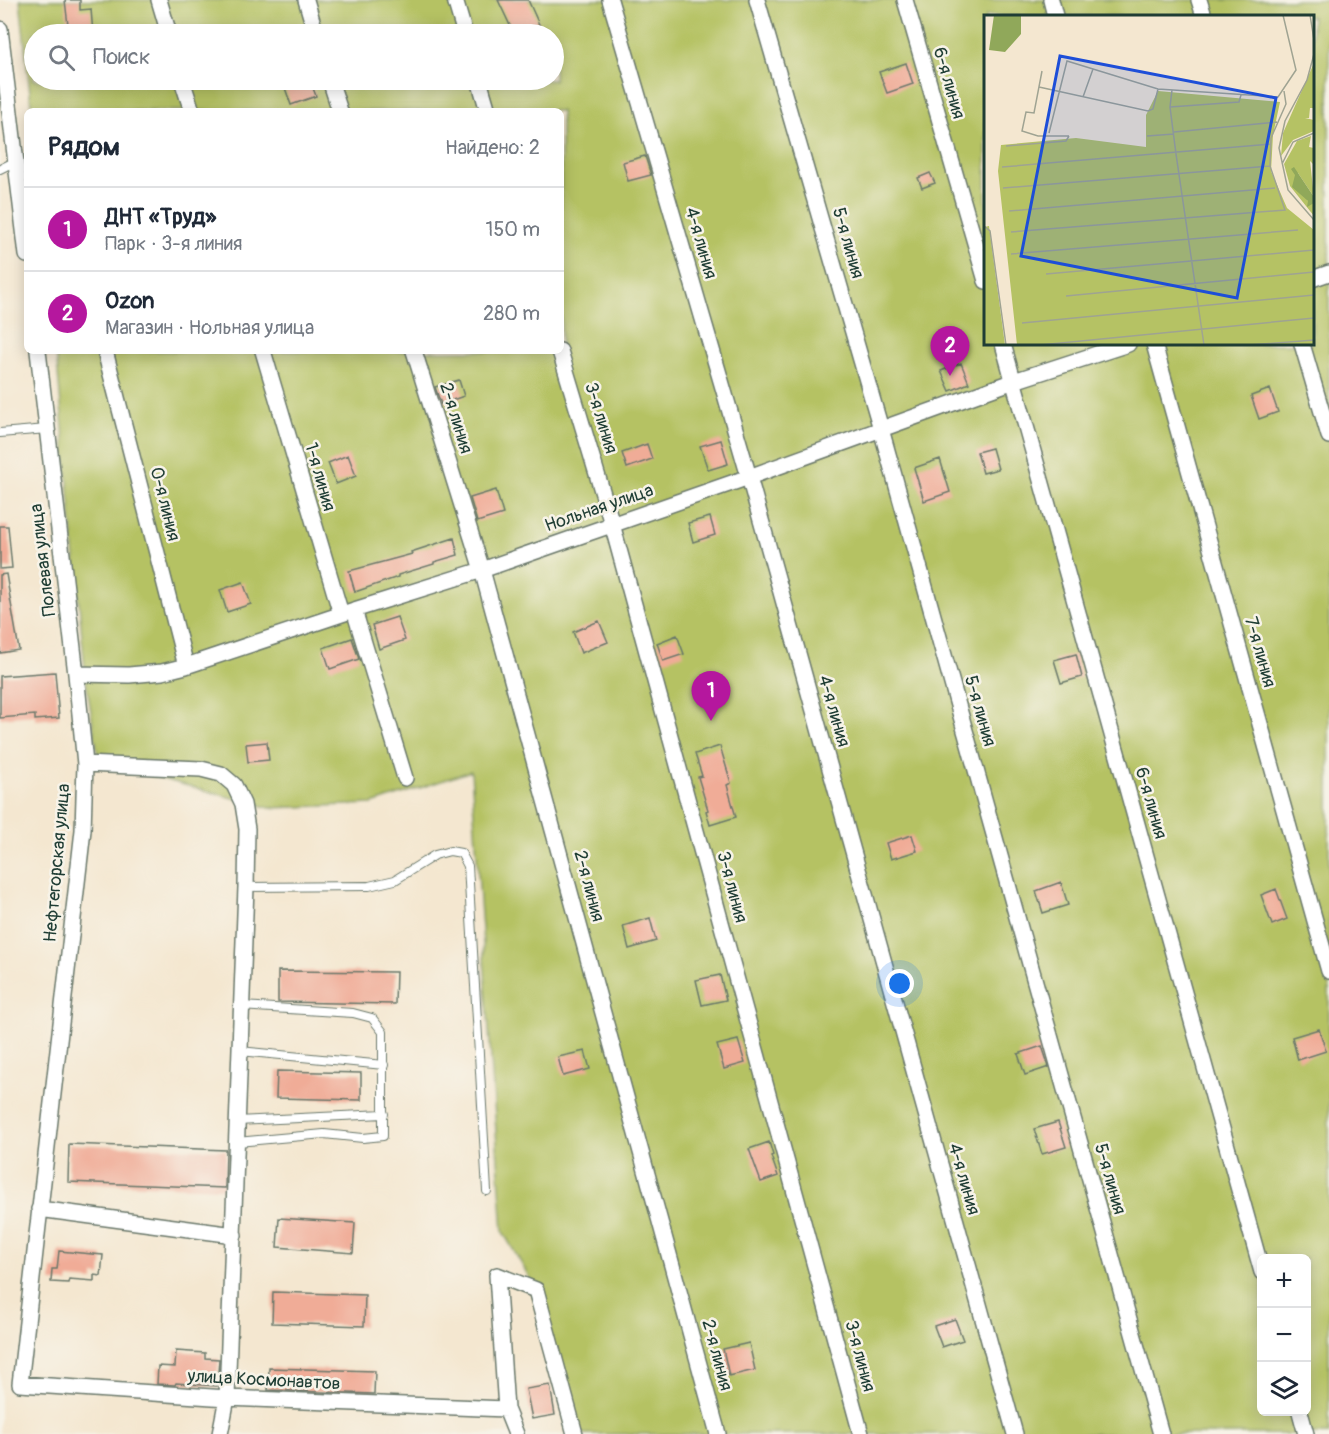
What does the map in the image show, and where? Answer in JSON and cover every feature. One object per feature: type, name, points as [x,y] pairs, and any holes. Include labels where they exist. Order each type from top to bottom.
[{"type":"street","points":[[159,0],[166,24]]},
{"type":"street","points":[[306,0],[313,24]]},
{"type":"street","points":[[455,0],[462,24]]},
{"type":"street","name":"4-я линия","points":[[610,0],[749,477],[1015,1434]]},
{"type":"street","name":"5-я линия","points":[[757,0],[881,429],[1161,1434]]},
{"type":"street","name":"6-я линия","points":[[905,0],[984,274]]},
{"type":"street","points":[[1050,0],[1056,15]]},
{"type":"street","points":[[1199,0],[1204,15]]},
{"type":"street","points":[[0,29],[24,216]]},
{"type":"street","points":[[185,90],[191,108]]},
{"type":"street","points":[[333,90],[339,108]]},
{"type":"street","points":[[482,90],[487,108]]},
{"type":"street","points":[[1314,278],[1329,273]]},
{"type":"street","name":"6-я линия","points":[[1003,345],[1257,1254]]},
{"type":"street","name":"Нольная улица","points":[[76,675],[129,675],[162,672],[186,666],[482,570],[1014,381],[1125,345]]},
{"type":"street","name":"7-я линия","points":[[1154,345],[1329,971]]},
{"type":"street","points":[[1302,345],[1329,436]]},
{"type":"street","name":"Полевая улица","points":[[38,354],[85,764]]},
{"type":"street","name":"0-я линия","points":[[106,354],[186,666]]},
{"type":"street","name":"1-я линия","points":[[264,354],[347,612],[405,778]]},
{"type":"street","name":"2-я линия","points":[[415,354],[482,570],[718,1434]]},
{"type":"street","name":"3-я линия","points":[[561,354],[612,524],[861,1434]]},
{"type":"street","name":"Нефтегорская улица","points":[[20,1384],[83,830],[85,764],[201,769],[221,774],[234,785],[243,804],[247,829],[234,1235],[226,1398],[220,1434]]},
{"type":"street","points":[[39,1209],[234,1235]]},
{"type":"street","points":[[516,1434],[506,1409],[497,1275],[536,1290],[575,1434]]},
{"type":"street","name":"улица Космонавтов","points":[[20,1384],[226,1398],[506,1409]]},
{"type":"street","points":[[1301,1416],[1306,1434]]},
{"type":"lane","points":[[0,169],[16,161]]},
{"type":"lane","points":[[0,434],[47,429]]},
{"type":"lane","points":[[246,886],[369,886],[395,880],[435,855],[450,851],[461,853],[468,866],[487,1191]]},
{"type":"lane","points":[[237,1142],[324,1134],[363,1138],[383,1136],[384,1114],[383,1032],[372,1018],[352,1013],[241,1006]]},
{"type":"lane","points":[[240,1051],[384,1065]]},
{"type":"lane","points":[[237,1121],[384,1114]]},
{"type":"green space","points":[[20,0],[1329,0],[1329,1434],[570,1434],[528,1275],[503,1232],[471,771],[372,804],[270,808],[99,762],[86,681],[56,354],[564,354],[564,108],[32,108],[30,90],[564,90],[564,24],[24,24],[24,37]]},
{"type":"building","points":[[65,0],[80,0],[80,10],[91,9],[92,24],[68,24]]},
{"type":"building","points":[[498,0],[528,0],[539,24],[509,24]]},
{"type":"building","points":[[906,63],[913,84],[887,93],[879,72]]},
{"type":"building","points":[[286,90],[314,90],[316,96],[291,105]]},
{"type":"building","points":[[645,156],[651,175],[628,181],[623,162]]},
{"type":"building","points":[[930,173],[935,183],[922,188],[918,178]]},
{"type":"building","points":[[961,363],[969,383],[950,391],[941,371]]},
{"type":"building","points":[[459,380],[464,396],[441,404],[435,387]]},
{"type":"building","points":[[1270,389],[1278,412],[1259,419],[1251,396]]},
{"type":"building","points":[[721,440],[728,464],[708,470],[700,446]]},
{"type":"building","points":[[647,444],[652,459],[627,468],[622,453]]},
{"type":"building","points":[[992,448],[998,469],[983,473],[977,452]]},
{"type":"building","points":[[348,455],[356,476],[336,484],[328,463]]},
{"type":"building","points":[[940,459],[950,492],[924,501],[914,468]]},
{"type":"building","points":[[496,490],[503,514],[477,522],[470,498]]},
{"type":"building","points":[[710,517],[715,535],[693,542],[688,523]]},
{"type":"building","points":[[0,526],[8,526],[12,568],[0,569]]},
{"type":"building","points":[[454,538],[458,555],[355,592],[349,571],[412,554],[411,552]]},
{"type":"building","points":[[6,574],[19,650],[0,653],[0,575]]},
{"type":"building","points":[[243,582],[251,604],[227,612],[220,590]]},
{"type":"building","points":[[397,617],[405,640],[379,649],[372,625]]},
{"type":"building","points":[[599,621],[608,642],[581,653],[573,632]]},
{"type":"building","points":[[677,635],[684,654],[663,661],[657,643]]},
{"type":"building","points":[[352,638],[359,659],[330,669],[323,648]]},
{"type":"building","points":[[1076,654],[1082,677],[1061,683],[1054,660]]},
{"type":"building","points":[[55,672],[59,718],[35,720],[35,715],[0,718],[0,676]]},
{"type":"building","points":[[267,742],[269,760],[248,762],[246,744]]},
{"type":"building","points":[[720,746],[731,783],[727,785],[736,817],[710,825],[698,777],[702,776],[695,754]]},
{"type":"building","points":[[912,835],[917,851],[891,859],[886,843]]},
{"type":"building","points":[[1061,882],[1068,905],[1043,913],[1036,891]]},
{"type":"building","points":[[1276,889],[1287,919],[1272,925],[1261,895]]},
{"type":"building","points":[[650,918],[656,941],[629,949],[623,926]]},
{"type":"building","points":[[278,971],[396,972],[395,1004],[278,1002]]},
{"type":"building","points":[[720,975],[726,1000],[702,1005],[696,980]]},
{"type":"building","points":[[1319,1029],[1326,1051],[1298,1060],[1292,1037]]},
{"type":"building","points":[[738,1040],[745,1063],[724,1069],[717,1045]]},
{"type":"building","points":[[1042,1046],[1049,1067],[1025,1075],[1018,1054]]},
{"type":"building","points":[[585,1051],[590,1069],[563,1076],[558,1057]]},
{"type":"building","points":[[277,1071],[361,1073],[361,1100],[276,1098]]},
{"type":"building","points":[[1058,1122],[1066,1147],[1042,1154],[1034,1129]]},
{"type":"building","points":[[769,1142],[778,1176],[761,1182],[749,1149]]},
{"type":"building","points":[[69,1144],[226,1150],[225,1188],[68,1182]]},
{"type":"building","points":[[279,1218],[355,1223],[353,1253],[277,1247]]},
{"type":"building","points":[[59,1251],[103,1255],[101,1276],[94,1275],[94,1281],[69,1279],[68,1283],[51,1282],[52,1269],[57,1269]]},
{"type":"building","points":[[273,1292],[365,1295],[364,1326],[272,1323]]},
{"type":"building","points":[[955,1319],[963,1340],[942,1347],[934,1326]]},
{"type":"building","points":[[749,1343],[755,1370],[729,1376],[723,1349]]},
{"type":"building","points":[[176,1351],[205,1353],[205,1358],[219,1359],[217,1386],[157,1384],[158,1366],[175,1367]]},
{"type":"building","points":[[269,1368],[375,1371],[374,1394],[268,1390]]},
{"type":"building","points":[[550,1385],[555,1415],[532,1419],[526,1389]]},
{"type":"place","name":"Ozon","points":[[950,376]]},
{"type":"place","name":"ДНТ «Труд»","points":[[711,721]]}]
